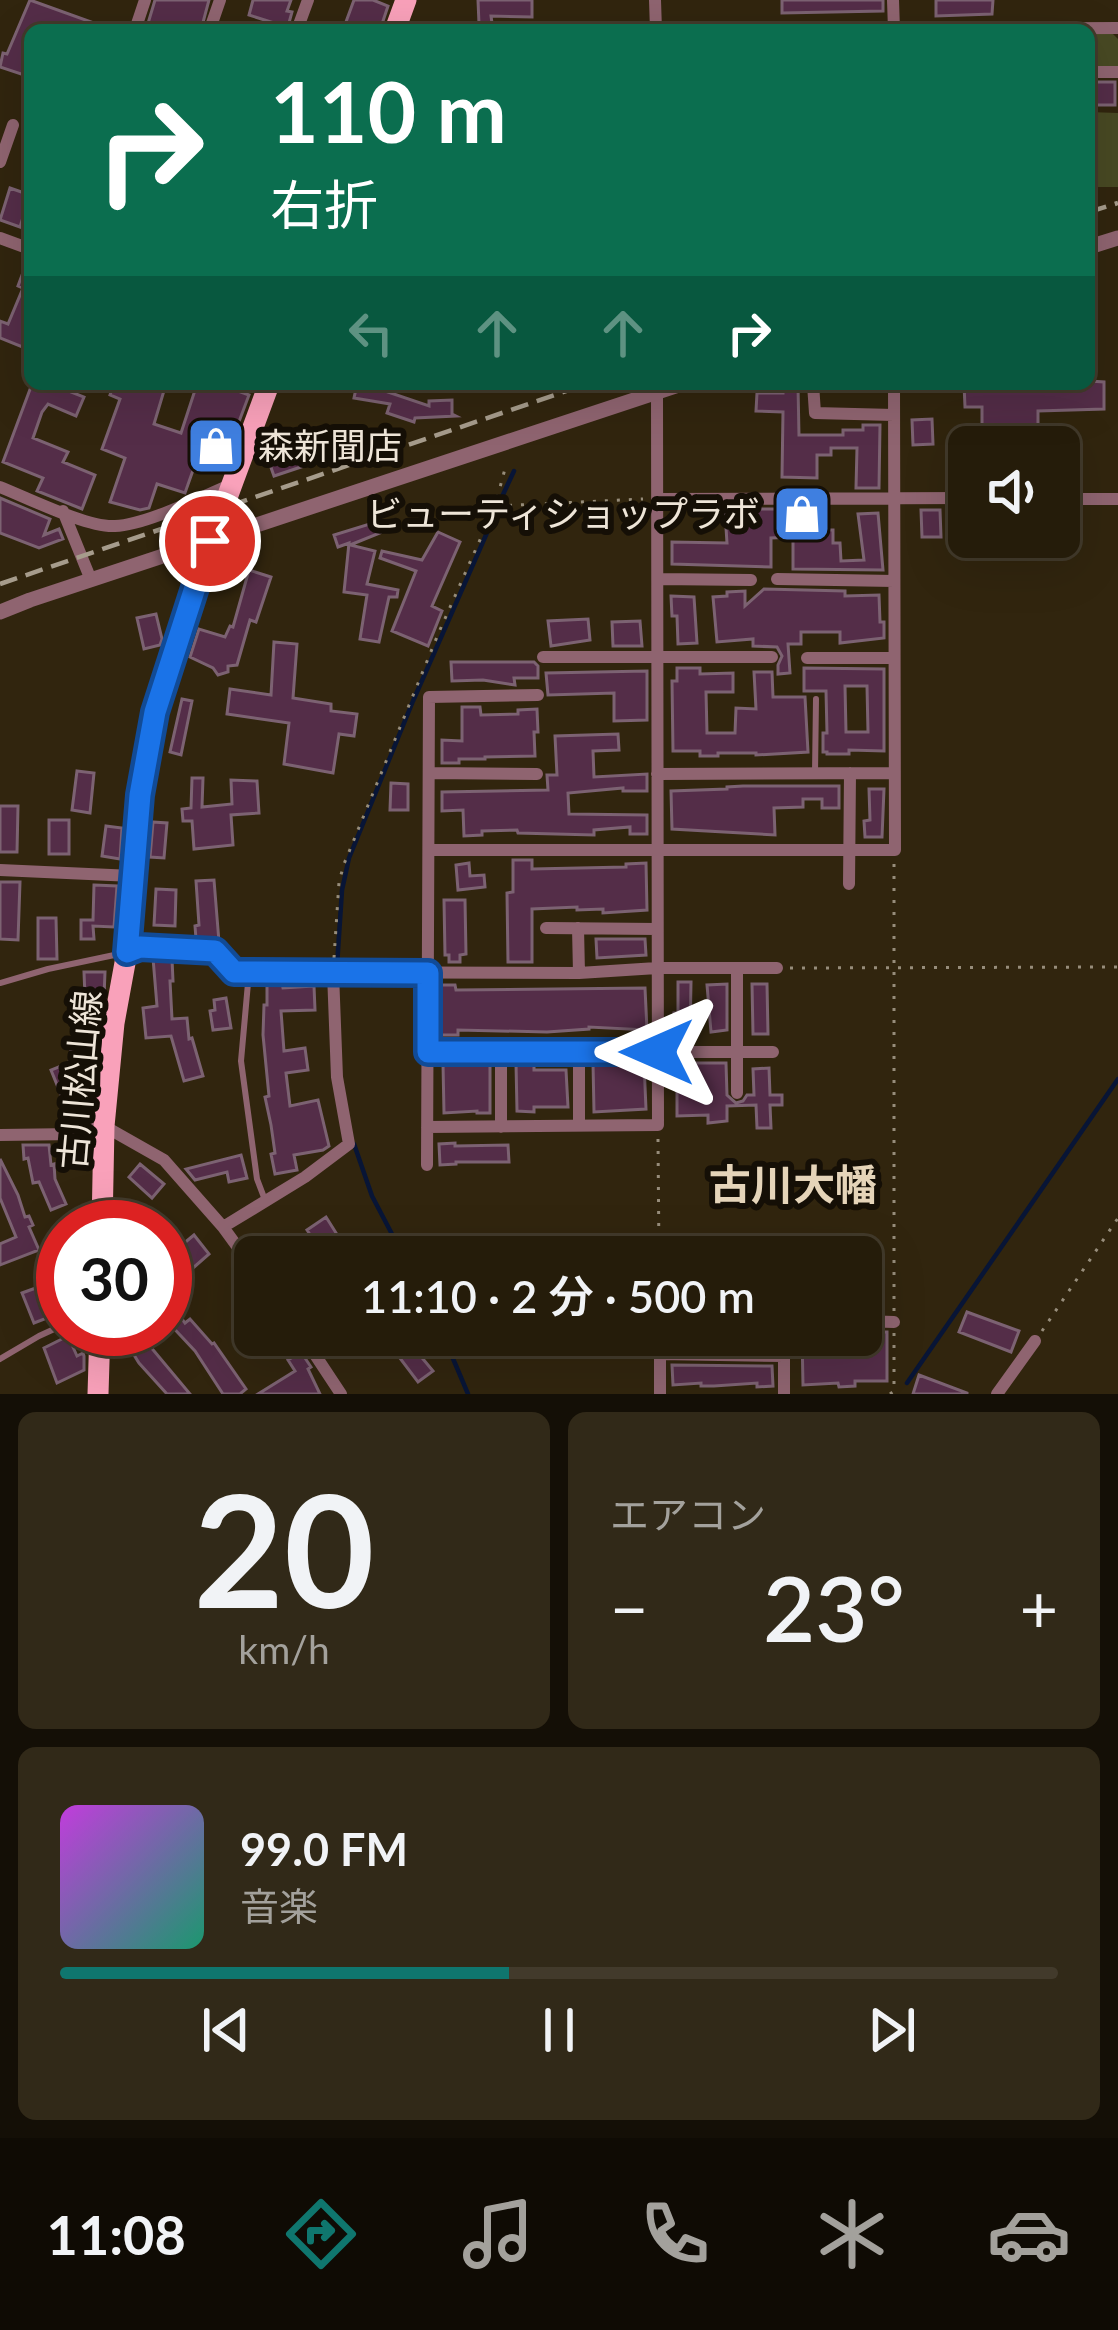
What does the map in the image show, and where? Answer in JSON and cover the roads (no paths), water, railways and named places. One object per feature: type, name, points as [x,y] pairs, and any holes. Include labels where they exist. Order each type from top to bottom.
[{"type":"main road","name":"古川松山線","points":[[103,1200],[114,1023],[127,952],[140,795],[155,712],[210,541],[267,390]]},
{"type":"main road","points":[[98,1394],[99,1356]]},
{"type":"street","points":[[0,162],[13,125]]},
{"type":"street","points":[[0,612],[665,390]]},
{"type":"street","points":[[813,390],[815,412],[894,415]]},
{"type":"street","points":[[429,850],[895,850],[894,390]]},
{"type":"street","points":[[428,1127],[658,1125],[657,393]]},
{"type":"street","points":[[0,487],[114,527],[234,484]]},
{"type":"street","points":[[658,499],[948,498]]},
{"type":"street","points":[[1080,499],[1118,499]]},
{"type":"street","points":[[63,511],[91,580]]},
{"type":"street","points":[[658,579],[751,580]]},
{"type":"street","points":[[777,579],[894,581]]},
{"type":"street","points":[[543,657],[772,657]]},
{"type":"street","points":[[807,658],[894,658]]},
{"type":"street","points":[[428,1166],[429,697],[538,695]]},
{"type":"street","points":[[429,773],[537,774]]},
{"type":"street","points":[[849,884],[850,773]]},
{"type":"street","points":[[657,774],[894,773]]},
{"type":"street","points":[[0,870],[133,876]]},
{"type":"street","points":[[546,928],[656,928]]},
{"type":"street","points":[[578,928],[579,974]]},
{"type":"street","points":[[127,952],[140,947],[215,951],[234,972],[579,974],[657,968],[776,968]]},
{"type":"street","points":[[737,968],[737,1093]]},
{"type":"street","points":[[224,1227],[349,1144],[337,1077],[333,973]]},
{"type":"street","points":[[428,1052],[773,1052]]},
{"type":"street","points":[[501,1052],[501,1126]]},
{"type":"street","points":[[579,1052],[580,1126]]},
{"type":"street","points":[[0,1135],[75,1134],[104,1126],[164,1160],[234,1241]]},
{"type":"street","points":[[882,1322],[894,1322]]},
{"type":"street","points":[[997,1394],[1035,1341]]},
{"type":"street","points":[[316,1356],[341,1394]]},
{"type":"street","points":[[660,1356],[660,1394]]},
{"type":"street","points":[[784,1356],[784,1394]]},
{"type":"lane","points":[[815,773],[816,699]]},
{"type":"lane","points":[[0,982],[127,952]]},
{"type":"lane","points":[[249,972],[241,1061],[257,1179],[266,1201]]},
{"type":"lane","points":[[0,1359],[36,1338]]},
{"type":"waterway","points":[[500,501],[514,471]]},
{"type":"waterway","points":[[337,966],[349,858],[497,510]]},
{"type":"waterway","points":[[907,1383],[1118,1079]]},
{"type":"waterway","points":[[354,1144],[372,1196],[393,1236]]},
{"type":"waterway","points":[[452,1356],[468,1394]]},
{"type":"railway","points":[[1095,210],[1118,203]]},
{"type":"railway","points":[[0,584],[569,390]]},
{"type":"place","name":"森新聞店","points":[[216,446]]},
{"type":"place","name":"ビューティショップラボ","points":[[802,514]]},
{"type":"district","name":"古川大幡","points":[[793,1185]]}]
